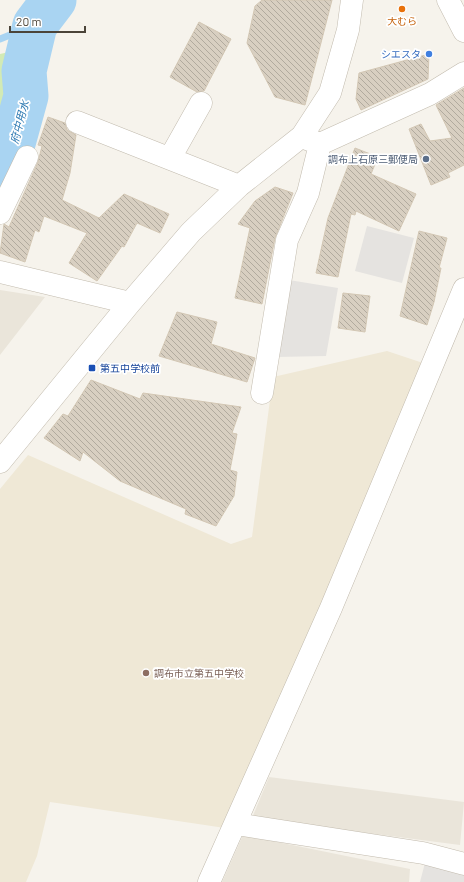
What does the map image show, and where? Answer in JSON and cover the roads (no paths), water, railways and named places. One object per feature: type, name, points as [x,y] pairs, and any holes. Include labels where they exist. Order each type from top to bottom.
[{"type":"street","points":[[262,392],[287,240],[308,193],[311,140],[330,93],[348,30],[352,0]]},
{"type":"street","points":[[448,0],[464,31]]},
{"type":"street","points":[[0,462],[130,303],[191,232],[239,186],[311,140],[430,94],[464,73]]},
{"type":"street","points":[[170,158],[201,103]]},
{"type":"street","points":[[77,122],[239,186]]},
{"type":"street","points":[[0,213],[27,157]]},
{"type":"street","points":[[0,272],[130,303]]},
{"type":"street","points":[[209,882],[331,608],[464,289]]},
{"type":"street","points":[[236,824],[423,853],[464,864]]},
{"type":"waterway","name":"府中用水","points":[[0,177],[10,154],[26,96],[24,71],[35,25],[54,0]]},
{"type":"waterway","points":[[0,39],[35,25]]},
{"type":"place","name":"大むら","points":[[402,9]]},
{"type":"place","name":"シエスタ","points":[[429,54]]},
{"type":"place","name":"調布上石原三郵便局","points":[[426,159]]},
{"type":"place","name":"第五中学校前","points":[[92,368]]},
{"type":"place","name":"調布市立第五中学校","points":[[146,673]]}]
